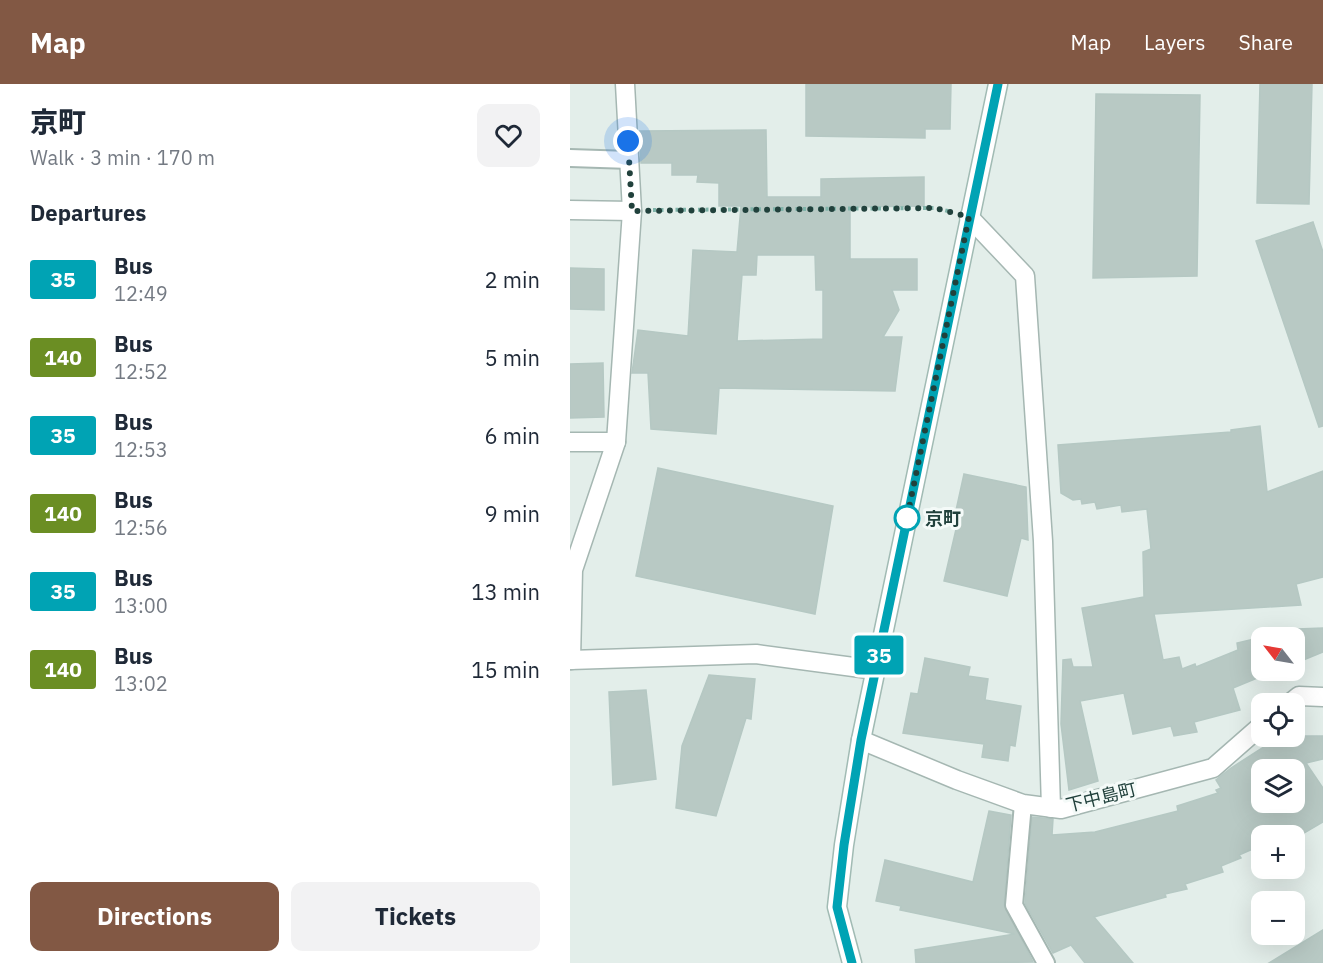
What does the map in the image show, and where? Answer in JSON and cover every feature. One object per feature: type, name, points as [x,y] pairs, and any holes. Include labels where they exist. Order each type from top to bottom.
[{"type":"street","points":[[625,84],[632,211],[616,442],[573,570],[570,660],[756,654],[876,670]]},
{"type":"street","points":[[852,963],[837,907],[844,845],[861,740],[998,84]]},
{"type":"street","points":[[570,210],[632,211]]},
{"type":"street","points":[[969,217],[1025,276],[1043,541],[1051,808]]},
{"type":"street","points":[[570,441],[616,442]]},
{"type":"street","points":[[1305,696],[1323,696]]},
{"type":"street","name":"下中島町","points":[[861,740],[957,780],[1023,804],[1061,809],[1213,768],[1251,735]]},
{"type":"lane","points":[[570,158],[630,160]]},
{"type":"lane","points":[[1023,804],[1014,905],[1046,963]]},
{"type":"path","points":[[632,211],[935,208],[969,217]]},
{"type":"building","points":[[806,84],[951,84],[950,129],[925,129],[925,138],[806,136]]},
{"type":"building","points":[[1260,84],[1312,84],[1309,204],[1257,203]]},
{"type":"building","points":[[1096,94],[1200,95],[1197,276],[1093,278]]},
{"type":"building","points":[[766,130],[767,197],[821,197],[821,179],[924,177],[924,206],[850,207],[850,259],[917,259],[917,290],[892,290],[899,310],[883,337],[902,337],[895,391],[719,388],[716,434],[651,429],[648,373],[632,373],[638,330],[688,336],[693,250],[737,252],[741,206],[719,206],[719,183],[697,182],[698,175],[672,175],[672,163],[641,163],[639,131]],"holes":[[[757,255],[815,255],[816,290],[823,290],[823,339],[737,341],[742,275],[756,275]]]},
{"type":"building","points":[[1313,222],[1323,252],[1323,426],[1319,427],[1256,241]]},
{"type":"building","points":[[570,268],[604,269],[604,310],[570,309]]},
{"type":"building","points":[[603,363],[604,417],[570,418],[570,364]]},
{"type":"building","points":[[1260,426],[1267,492],[1323,471],[1323,577],[1296,584],[1301,605],[1154,614],[1163,660],[1179,657],[1182,669],[1195,664],[1196,667],[1238,650],[1237,643],[1251,640],[1251,681],[1233,688],[1240,710],[1194,722],[1197,732],[1174,736],[1171,726],[1133,734],[1124,693],[1080,701],[1098,781],[1069,790],[1061,724],[1063,660],[1071,659],[1073,667],[1093,667],[1082,608],[1144,597],[1143,552],[1151,549],[1147,509],[1122,512],[1121,505],[1097,509],[1095,502],[1082,504],[1081,499],[1073,500],[1061,493],[1058,445],[1231,432],[1231,430]]},
{"type":"building","points":[[658,468],[833,506],[815,614],[636,576]]},
{"type":"building","points":[[964,474],[1026,487],[1028,540],[1021,538],[1007,596],[944,581],[957,525],[953,524]]},
{"type":"building","points":[[1323,628],[1323,652],[1305,659],[1305,629]]},
{"type":"building","points":[[925,658],[970,667],[968,676],[988,679],[985,700],[1021,706],[1015,746],[1010,745],[1008,761],[982,757],[984,744],[903,733],[911,693],[918,694]]},
{"type":"building","points":[[709,675],[755,679],[751,719],[746,718],[716,816],[676,808],[682,746]]},
{"type":"building","points":[[646,690],[656,779],[613,785],[609,692]]},
{"type":"building","points":[[1305,736],[1323,736],[1323,759],[1306,763],[1323,788],[1323,822],[1305,833],[1305,825],[1251,825],[1251,850],[1239,855],[1241,858],[1221,866],[1223,872],[1185,884],[1187,889],[1165,894],[1166,897],[1094,917],[1133,963],[1085,963],[1071,945],[1053,953],[1025,903],[1032,817],[1053,819],[1052,835],[1095,832],[1178,811],[1177,806],[1218,793],[1216,790],[1221,788],[1216,780],[1264,747],[1305,747]]},
{"type":"building","points":[[989,811],[1011,815],[1004,905],[1033,962],[916,963],[915,950],[1015,934],[900,910],[901,906],[876,901],[885,860],[973,882]]},
{"type":"building","points":[[1323,930],[1323,963],[1269,963],[1298,945],[1305,945],[1305,941]]},
{"type":"bus line","name":"35","points":[[852,963],[837,907],[847,824],[861,740],[998,84]]},
{"type":"place","name":"京町","points":[[907,518]]},
{"type":"route","points":[[628,141],[632,211],[935,208],[969,217],[907,518]]}]
